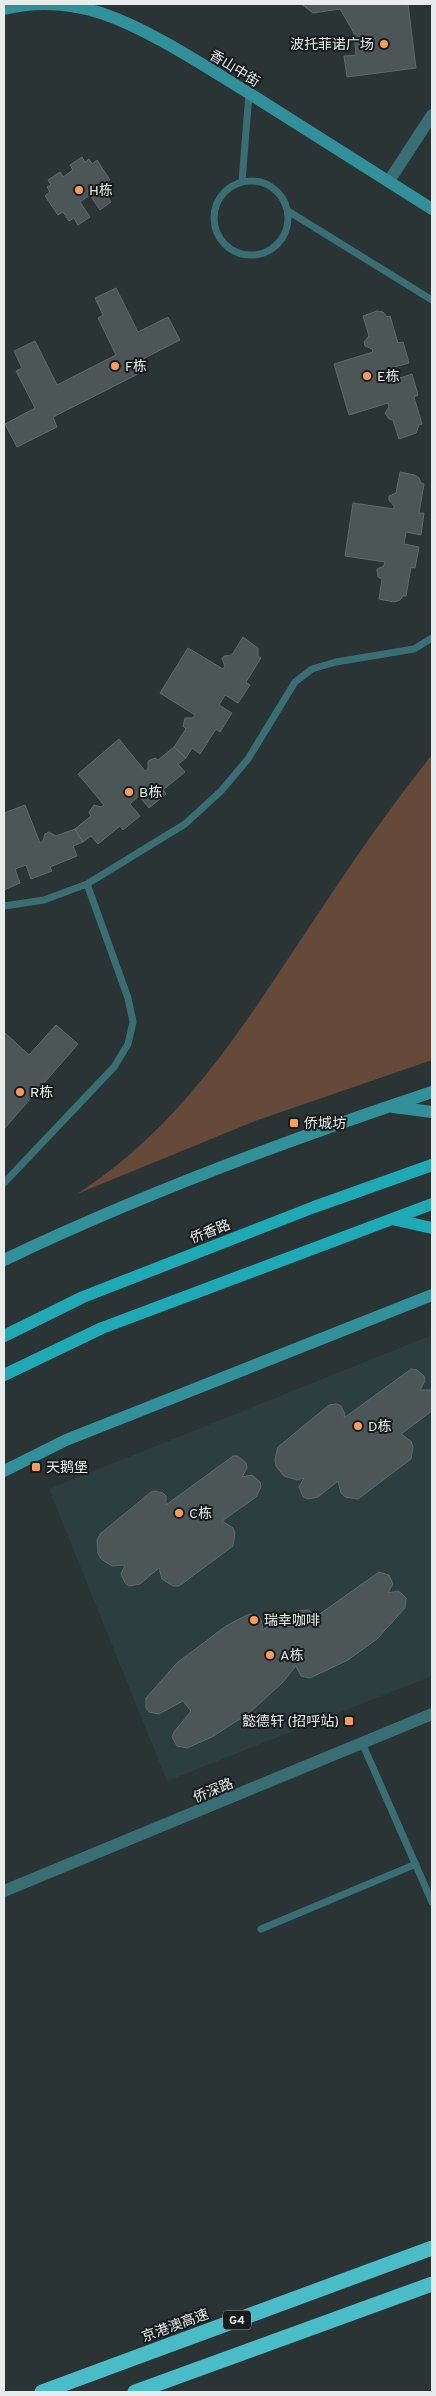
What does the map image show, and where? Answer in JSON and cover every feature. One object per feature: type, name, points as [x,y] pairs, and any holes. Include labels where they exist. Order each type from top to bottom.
[{"type":"highway","name":"京港澳高速","points":[[42,2392],[432,2248]]},
{"type":"highway","name":"G4","points":[[135,2392],[432,2284]]},
{"type":"main road","name":"香山中街","points":[[4,9],[47,4],[66,5],[102,14],[191,57],[432,209]]},
{"type":"main road","points":[[4,1260],[146,1197],[265,1150],[432,1092]]},
{"type":"main road","points":[[388,1106],[432,1112]]},
{"type":"main road","name":"侨香路","points":[[4,1336],[82,1297],[314,1207],[432,1165]]},
{"type":"main road","points":[[4,1375],[102,1328],[390,1218],[432,1204]]},
{"type":"main road","points":[[390,1218],[432,1228]]},
{"type":"main road","points":[[4,1471],[76,1436],[432,1295]]},
{"type":"street","points":[[389,181],[432,116]]},
{"type":"street","name":"侨深路","points":[[4,1891],[432,1714]]},
{"type":"lane","points":[[242,181],[249,94]]},
{"type":"lane","points":[[242,181],[262,182],[274,188],[283,198],[288,211],[286,229],[279,242],[269,250],[255,255],[242,254],[231,249],[217,234],[214,214],[217,202],[232,185],[242,181]]},
{"type":"lane","points":[[288,211],[432,300]]},
{"type":"lane","points":[[4,906],[44,900],[88,884],[185,824],[221,791],[248,759],[295,682],[312,669],[336,662],[414,648],[432,638]]},
{"type":"lane","points":[[4,1184],[114,1067],[128,1044],[133,1022],[128,998],[88,884]]},
{"type":"lane","points":[[363,1744],[432,1902]]},
{"type":"lane","points":[[261,1929],[416,1864]]},
{"type":"shaded area","points":[[432,755],[432,1060],[255,1121],[77,1194],[141,1145],[195,1088],[243,1026],[358,855]]},
{"type":"shaded area","points":[[432,1335],[432,1676],[167,1781],[49,1489]]},
{"type":"building","name":"波托菲诺广场","points":[[301,4],[408,4],[416,68],[347,77],[344,56],[356,55],[354,33],[340,9],[313,13]]},
{"type":"building","name":"H栋","points":[[82,157],[85,162],[89,159],[92,164],[97,160],[110,180],[105,184],[111,193],[107,196],[111,202],[100,210],[90,195],[80,202],[90,217],[78,225],[74,218],[69,221],[63,212],[58,215],[45,196],[50,192],[47,187],[51,185],[48,180],[60,172],[63,177],[73,170],[70,165]]},
{"type":"building","name":"F栋","points":[[116,288],[138,332],[168,317],[180,340],[133,364],[138,374],[53,417],[57,427],[17,447],[5,424],[35,408],[16,371],[22,368],[14,351],[35,341],[57,385],[116,355],[98,318],[103,315],[95,298]]},
{"type":"building","name":"E栋","points":[[377,311],[383,312],[387,317],[390,316],[398,343],[403,342],[409,363],[394,367],[397,379],[412,374],[418,395],[414,397],[422,424],[419,425],[416,433],[399,439],[393,420],[389,419],[385,413],[389,407],[388,403],[349,415],[334,364],[373,352],[372,349],[365,346],[364,342],[369,336],[363,316]]},
{"type":"building","points":[[400,472],[415,475],[424,484],[419,513],[424,513],[421,535],[406,532],[404,544],[419,547],[415,568],[411,567],[406,596],[394,602],[379,599],[382,579],[378,577],[377,569],[384,566],[385,562],[345,556],[353,503],[394,509],[389,496],[396,493]]},
{"type":"building","points":[[243,637],[258,648],[258,656],[261,658],[246,682],[250,685],[238,703],[225,695],[219,705],[232,713],[220,732],[216,729],[200,754],[192,748],[186,758],[174,747],[186,729],[183,726],[185,718],[193,718],[195,715],[160,693],[188,648],[223,669],[225,666],[222,659],[224,656],[232,655]]},
{"type":"building","name":"B栋","points":[[119,739],[145,771],[148,769],[148,761],[155,758],[158,760],[174,747],[186,758],[178,764],[185,772],[163,790],[166,794],[149,808],[139,796],[130,804],[140,816],[123,830],[120,826],[98,844],[91,836],[83,842],[75,829],[91,816],[89,812],[94,805],[101,807],[104,805],[78,774]]},
{"type":"building","points":[[25,805],[40,843],[43,841],[45,834],[49,832],[56,836],[75,829],[83,842],[73,846],[77,856],[50,867],[52,871],[31,879],[26,865],[15,869],[20,883],[4,890],[4,813]]},
{"type":"building","name":"R栋","points":[[56,1025],[78,1044],[4,1129],[4,1032],[29,1055]]},
{"type":"building","name":"D栋","points":[[411,1369],[417,1370],[424,1376],[425,1381],[420,1390],[432,1390],[432,1411],[401,1434],[411,1441],[413,1447],[411,1459],[358,1499],[345,1497],[341,1493],[338,1481],[318,1497],[308,1499],[303,1497],[299,1487],[304,1478],[297,1480],[284,1476],[276,1466],[275,1459],[278,1447],[329,1405],[337,1404],[341,1406],[345,1414],[344,1418]]},
{"type":"building","name":"C栋","points":[[233,1456],[238,1456],[246,1463],[247,1468],[242,1477],[252,1475],[260,1482],[261,1487],[256,1497],[222,1521],[233,1528],[235,1533],[233,1546],[179,1586],[173,1586],[162,1579],[159,1568],[140,1584],[129,1586],[125,1583],[121,1574],[125,1565],[112,1566],[101,1559],[98,1553],[97,1540],[100,1534],[151,1492],[163,1493],[166,1496],[166,1505]]},
{"type":"building","name":"A栋","points":[[379,1572],[389,1575],[393,1584],[388,1593],[398,1591],[406,1598],[405,1608],[377,1639],[348,1660],[310,1678],[301,1676],[296,1666],[282,1683],[249,1713],[212,1737],[187,1748],[177,1746],[172,1737],[191,1711],[183,1701],[159,1714],[149,1712],[146,1708],[146,1698],[177,1663],[226,1626],[249,1614],[259,1616],[263,1625],[262,1630],[297,1611],[308,1610],[317,1616]]},
{"type":"place","name":"波托菲诺广场","points":[[384,44]]},
{"type":"place","name":"H栋","points":[[79,190]]},
{"type":"place","name":"F栋","points":[[115,366]]},
{"type":"place","name":"E栋","points":[[367,376]]},
{"type":"place","name":"B栋","points":[[129,792]]},
{"type":"place","name":"R栋","points":[[20,1092]]},
{"type":"place","name":"侨城坊","points":[[294,1123]]},
{"type":"place","name":"D栋","points":[[358,1426]]},
{"type":"place","name":"天鹅堡","points":[[36,1467]]},
{"type":"place","name":"C栋","points":[[179,1513]]},
{"type":"place","name":"瑞幸咖啡","points":[[254,1620]]},
{"type":"place","name":"A栋","points":[[270,1655]]},
{"type":"place","name":"懿德轩 (招呼站)","points":[[349,1721]]}]
